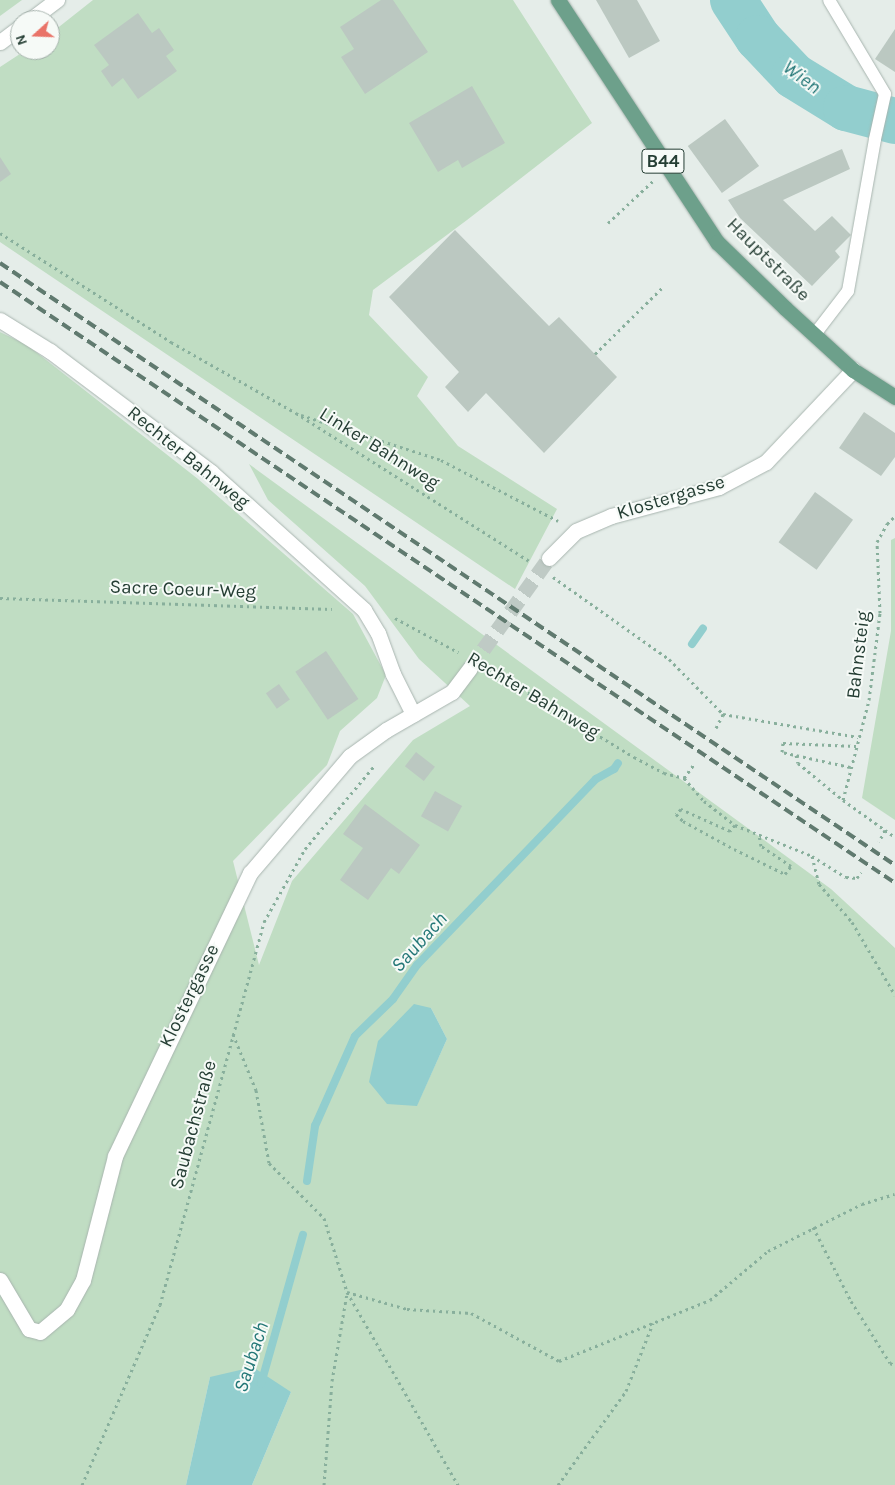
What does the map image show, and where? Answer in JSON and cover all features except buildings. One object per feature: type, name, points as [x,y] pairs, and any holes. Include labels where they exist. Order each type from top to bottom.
[{"type":"main road","name":"Hauptstraße","points":[[558,0],[717,242],[784,308],[853,370],[895,397]]},
{"type":"street","points":[[44,10],[57,0]]},
{"type":"street","name":"Rechter Bahnweg","points":[[0,320],[50,351],[211,472],[364,610],[378,633],[393,674],[413,714]]},
{"type":"street","name":"Klostergasse","points":[[549,558],[576,531],[611,516],[718,487],[766,462],[853,370]]},
{"type":"street","name":"Klostergasse","points":[[0,1280],[28,1328],[40,1332],[67,1309],[83,1280],[115,1156],[250,873],[350,756],[413,714],[452,692],[478,667]]},
{"type":"lane","points":[[815,334],[848,291],[874,139],[885,94],[829,0]]},
{"type":"path","points":[[608,223],[640,192]]},
{"type":"path","name":"Linker Bahnweg","points":[[0,233],[171,342],[296,413],[532,563]]},
{"type":"path","points":[[595,354],[664,286]]},
{"type":"path","points":[[296,413],[441,460],[576,531]]},
{"type":"path","name":"Bahnsteig","points":[[842,800],[869,700],[880,613],[877,542],[887,524],[895,516]]},
{"type":"path","points":[[548,574],[669,658],[723,714],[858,737]]},
{"type":"path","name":"Sacre Coeur-Weg","points":[[0,598],[364,610]]},
{"type":"path","name":"Rechter Bahnweg","points":[[364,610],[388,615],[460,653]]},
{"type":"path","name":"Rechter Bahnweg","points":[[478,667],[664,773],[684,778]]},
{"type":"path","points":[[716,728],[723,714]]},
{"type":"path","points":[[850,768],[782,752],[783,743],[856,746]]},
{"type":"path","points":[[796,755],[798,763],[842,800],[895,837]]},
{"type":"path","points":[[694,764],[684,778],[704,800],[735,825],[812,856],[846,877],[857,878],[861,872]]},
{"type":"path","name":"Saubachstraße","points":[[82,1485],[160,1305],[264,922],[305,850],[358,788]]},
{"type":"path","points":[[735,825],[730,831],[681,809],[676,814],[683,821],[785,874],[791,866],[761,846],[758,835]]},
{"type":"path","points":[[879,842],[886,830]]},
{"type":"path","points":[[812,856],[819,884],[852,922],[895,996]]},
{"type":"path","points":[[233,1034],[256,1090],[269,1163],[324,1218],[347,1292],[458,1485]]},
{"type":"path","points":[[347,1292],[407,1309],[471,1313],[559,1361],[710,1300],[768,1250],[862,1204],[895,1194]]},
{"type":"path","points":[[813,1227],[851,1301],[890,1363],[895,1365]]},
{"type":"path","points":[[324,1485],[332,1381],[347,1292]]},
{"type":"path","points":[[558,1485],[626,1391],[653,1322]]},
{"type":"green space","points":[[0,0],[22,0],[0,16]]},
{"type":"green space","points":[[93,0],[513,0],[592,123],[373,290],[369,315],[428,377],[417,396],[458,446],[557,509],[515,589],[0,242],[0,67],[11,60],[60,60],[60,26]]},
{"type":"green space","points":[[0,332],[27,345],[198,479],[353,614],[386,675],[377,698],[340,731],[327,765],[233,861],[259,965],[292,881],[413,740],[470,706],[419,659],[365,586],[268,500],[249,464],[831,889],[895,948],[895,1485],[252,1485],[291,1392],[210,1377],[186,1485],[0,1485]],"holes":[[[431,1008],[447,1039],[417,1105]]]},
{"type":"green space","points":[[895,538],[895,820],[862,798],[891,631],[891,540]]},
{"type":"water","points":[[414,1004],[431,1008],[447,1039],[417,1106],[387,1104],[369,1082],[378,1041]]},
{"type":"water","points":[[253,1367],[291,1392],[252,1485],[186,1485],[210,1377]]},
{"type":"waterway","name":"Wien","points":[[733,0],[758,38],[794,76],[846,108],[895,121]]},
{"type":"waterway","name":"Saubach","points":[[692,644],[703,628]]},
{"type":"waterway","name":"Saubach","points":[[307,1181],[315,1126],[355,1036],[393,999],[417,965],[596,779],[614,769],[618,763]]},
{"type":"waterway","name":"Saubach","points":[[261,1384],[303,1235]]},
{"type":"tunnel","points":[[470,668],[549,558]]},
{"type":"railway","points":[[0,263],[895,865]]},
{"type":"railway","points":[[0,282],[895,883]]}]
